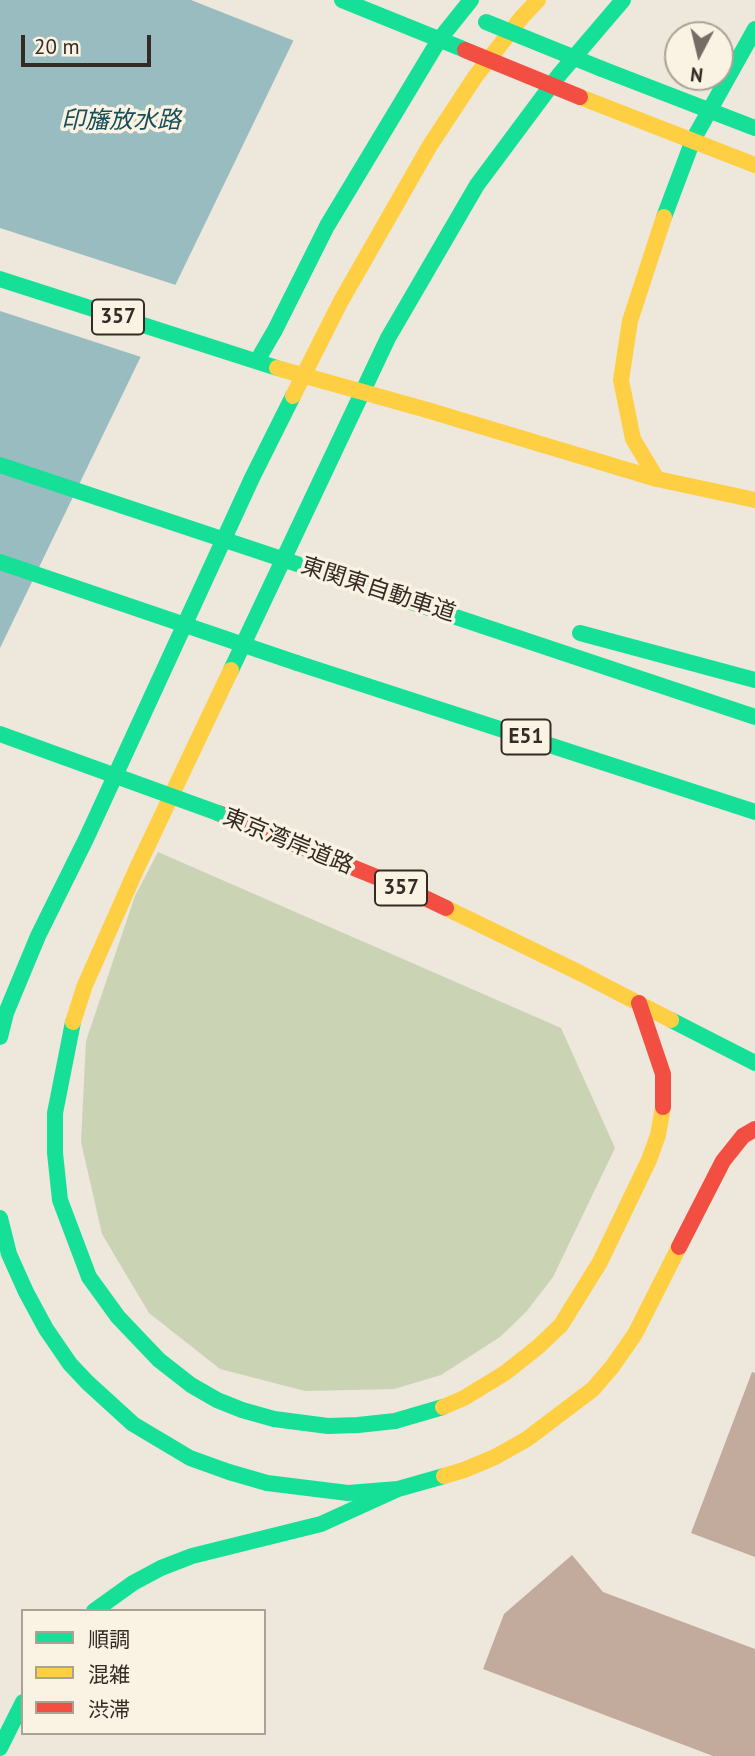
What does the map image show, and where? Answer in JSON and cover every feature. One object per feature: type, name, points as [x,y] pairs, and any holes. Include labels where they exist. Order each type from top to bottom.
[{"type":"main road","points":[[342,0],[579,97],[755,165]]},
{"type":"main road","points":[[0,1037],[6,1013],[38,936],[86,839],[252,478],[341,301],[429,146],[475,76],[538,0]]},
{"type":"main road","points":[[623,0],[559,75],[477,185],[388,338],[137,868],[85,985],[75,1012],[61,1077],[55,1113],[55,1153],[60,1200],[89,1277],[118,1317],[159,1360],[191,1385],[217,1400],[242,1409],[274,1419],[302,1423],[358,1425],[405,1418],[464,1398],[505,1373],[561,1325],[600,1262],[649,1160],[658,1135],[664,1101],[663,1074],[639,1003]]},
{"type":"main road","points":[[257,361],[327,226],[461,6],[486,22],[755,128]]},
{"type":"main road","points":[[657,479],[634,439],[621,380],[630,320],[670,198],[693,140],[755,29]]},
{"type":"main road","name":"357","points":[[0,279],[276,368],[657,479],[755,500]]},
{"type":"main road","name":"東関東自動車道","points":[[0,465],[755,717]]},
{"type":"main road","name":"E51","points":[[0,562],[297,663],[755,811]]},
{"type":"main road","points":[[480,624],[543,630]]},
{"type":"main road","points":[[568,632],[581,633],[755,680]]},
{"type":"main road","name":"東京湾岸道路","points":[[0,734],[218,813],[406,890],[580,973],[755,1063]]},
{"type":"main road","points":[[97,1609],[133,1583],[161,1568],[192,1556],[321,1524],[398,1489],[464,1470],[527,1439],[593,1389],[612,1367],[635,1334],[723,1161],[743,1136],[755,1129]]},
{"type":"main road","points":[[0,1218],[9,1254],[46,1329],[69,1364],[133,1424],[190,1458],[267,1483],[348,1493],[398,1489]]},
{"type":"main road","points":[[0,1748],[21,1706]]},
{"type":"green space","points":[[158,852],[561,1028],[615,1148],[553,1277],[526,1312],[500,1337],[441,1375],[394,1389],[305,1391],[220,1369],[149,1313],[102,1234],[81,1142],[86,1041],[135,896]]},
{"type":"water","name":"印旛放水路","points":[[0,0],[313,0],[0,648]]},
{"type":"pier","points":[[191,0],[317,0],[297,42]]},
{"type":"pier","points":[[0,228],[179,286],[144,358],[0,311]]},
{"type":"building","points":[[752,1372],[755,1373],[755,1557],[691,1533]]},
{"type":"building","points":[[572,1555],[603,1592],[755,1649],[755,1756],[713,1756],[483,1669],[504,1614]]},
{"type":"traffic: fast","points":[[342,0],[463,49]]},
{"type":"traffic: fast","points":[[257,361],[327,226],[439,40],[471,0]]},
{"type":"traffic: fast","points":[[231,670],[388,338],[477,185],[559,75],[623,0]]},
{"type":"traffic: fast","points":[[486,22],[602,69]]},
{"type":"traffic: fast","points":[[664,217],[693,140],[755,29]]},
{"type":"traffic: fast","points":[[602,69],[755,128]]},
{"type":"traffic: fast","points":[[0,279],[277,368]]},
{"type":"traffic: fast","points":[[0,1037],[6,1013],[38,936],[293,396]]},
{"type":"traffic: fast","points":[[0,465],[339,578]]},
{"type":"traffic: fast","points":[[0,562],[297,663]]},
{"type":"traffic: fast","points":[[339,578],[755,717]]},
{"type":"traffic: fast","points":[[580,633],[755,680]]},
{"type":"traffic: fast","points":[[297,663],[755,812]]},
{"type":"traffic: fast","points":[[0,734],[218,813]]},
{"type":"traffic: fast","points":[[671,1020],[755,1063]]},
{"type":"traffic: fast","points":[[73,1022],[55,1113],[55,1153],[60,1200],[89,1277],[118,1317],[159,1360],[191,1385],[217,1400],[274,1419],[328,1426],[358,1425],[395,1421],[443,1407]]},
{"type":"traffic: fast","points":[[0,1218],[9,1254],[26,1292],[46,1329],[70,1364],[133,1424],[190,1458],[267,1483],[348,1493],[398,1489],[444,1476]]},
{"type":"traffic: fast","points":[[97,1609],[133,1583],[161,1568],[192,1556],[321,1524],[398,1489]]},
{"type":"traffic: fast","points":[[0,1748],[21,1706]]},
{"type":"traffic: slow","points":[[293,396],[341,301],[429,147],[475,77],[538,0]]},
{"type":"traffic: slow","points":[[580,97],[755,165]]},
{"type":"traffic: slow","points":[[657,479],[633,439],[621,380],[630,321],[664,217]]},
{"type":"traffic: slow","points":[[277,368],[427,410]]},
{"type":"traffic: slow","points":[[427,410],[657,479],[755,500]]},
{"type":"traffic: slow","points":[[73,1022],[85,985],[137,868],[231,670]]},
{"type":"traffic: slow","points":[[446,908],[671,1020]]},
{"type":"traffic: slow","points":[[443,1407],[464,1398],[505,1373],[561,1325],[600,1262],[649,1160],[658,1135],[663,1107]]},
{"type":"traffic: slow","points":[[444,1476],[495,1457],[527,1439],[593,1389],[635,1334],[679,1247]]},
{"type":"traffic: jam","points":[[465,50],[580,97]]},
{"type":"traffic: jam","points":[[218,813],[406,889],[446,908]]},
{"type":"traffic: jam","points":[[639,1003],[663,1074],[663,1107]]},
{"type":"traffic: jam","points":[[679,1247],[723,1161],[743,1136],[755,1129]]}]
